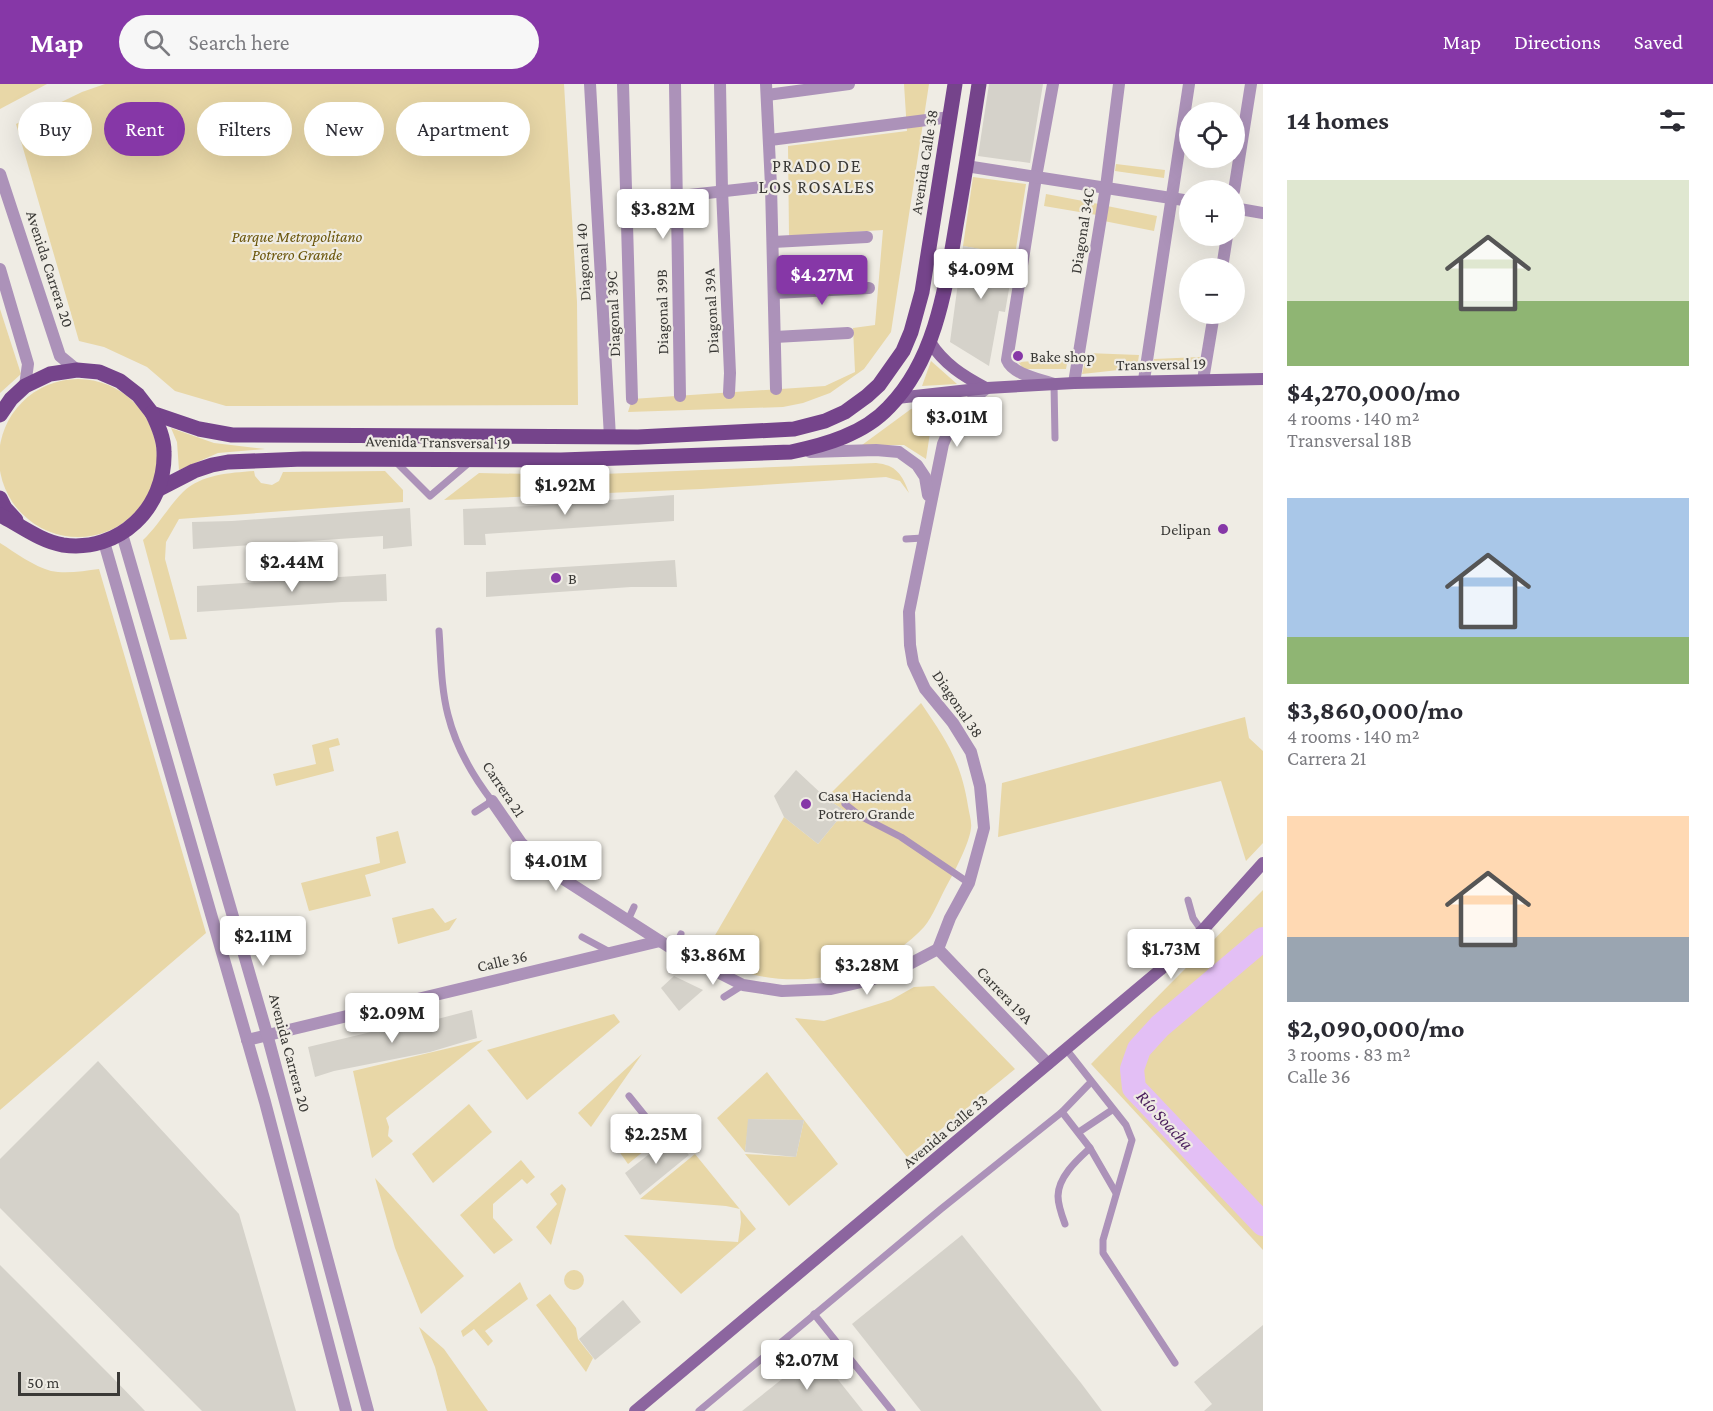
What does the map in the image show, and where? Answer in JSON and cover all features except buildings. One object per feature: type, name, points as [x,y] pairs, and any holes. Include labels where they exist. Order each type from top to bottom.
[{"type":"main road","name":"Avenida Calle 38","points":[[825,421],[858,403],[879,385],[903,351],[911,332],[922,292],[955,84]]},
{"type":"main road","points":[[897,398],[930,342],[944,294],[979,84]]},
{"type":"main road","points":[[930,342],[939,357],[948,365],[987,388]]},
{"type":"main road","name":"Avenida Transversal 19","points":[[0,415],[11,399],[26,386],[50,374],[77,369],[99,372],[120,381],[138,395],[152,412],[199,429],[232,435],[610,437],[794,429],[825,421]]},
{"type":"main road","name":"Transversal 19","points":[[897,398],[987,388],[1054,384],[1144,380],[1263,379]]},
{"type":"main road","name":"Avenida Transversal 19","points":[[159,489],[194,471],[228,462],[303,459],[561,460],[791,452],[815,447],[847,435],[872,421],[888,409],[897,398]]},
{"type":"main road","points":[[0,515],[41,538],[61,544],[83,546],[104,542],[122,534],[138,522],[150,507],[159,489],[164,470],[165,450],[161,431],[152,412]]},
{"type":"main road","points":[[0,498],[5,508],[22,526]]},
{"type":"main road","name":"Avenida Calle 33","points":[[635,1411],[1160,970],[1202,931],[1263,863]]},
{"type":"street","name":"Diagonal 40","points":[[590,84],[610,437]]},
{"type":"street","name":"Diagonal 39C","points":[[623,84],[632,399]]},
{"type":"street","name":"Diagonal 39B","points":[[675,84],[680,396]]},
{"type":"street","name":"Diagonal 39A","points":[[720,84],[729,393]]},
{"type":"street","points":[[776,389],[770,140],[766,89],[849,84]]},
{"type":"street","points":[[1053,84],[1007,360],[1015,370],[1054,384]]},
{"type":"street","name":"Diagonal 34C","points":[[1074,383],[1106,187],[1119,84]]},
{"type":"street","points":[[1144,380],[1189,84]]},
{"type":"street","points":[[1236,180],[1251,84]]},
{"type":"street","points":[[770,140],[950,117]]},
{"type":"street","points":[[966,166],[1179,199]]},
{"type":"street","name":"Avenida Carrera 20","points":[[0,174],[60,356],[77,369]]},
{"type":"street","points":[[626,202],[771,186]]},
{"type":"street","points":[[1245,210],[1263,213]]},
{"type":"street","points":[[773,242],[867,237]]},
{"type":"street","points":[[0,268],[28,364],[26,386]]},
{"type":"street","points":[[775,293],[869,288]]},
{"type":"street","points":[[1203,380],[1212,324]]},
{"type":"street","points":[[775,337],[848,333]]},
{"type":"street","name":"Diagonal 38","points":[[938,949],[950,918],[969,884],[984,828],[980,786],[970,752],[953,723],[925,689],[913,663],[909,612],[943,444],[952,423],[965,405],[987,388]]},
{"type":"street","name":"Diagonal 38","points":[[791,452],[876,450],[899,452],[917,465],[925,477],[929,506]]},
{"type":"street","name":"Avenida Carrera 20","points":[[122,534],[267,1034],[368,1411]]},
{"type":"street","points":[[104,542],[247,1040],[346,1411]]},
{"type":"street","name":"Carrera 21","points":[[492,801],[521,843],[542,864],[580,891],[674,950],[743,985],[782,991],[831,989],[870,980],[900,969],[938,949]]},
{"type":"street","name":"Calle 36","points":[[247,1040],[660,941]]},
{"type":"street","name":"Carrera 19A","points":[[938,949],[1048,1064]]},
{"type":"lane","points":[[1054,384],[1055,438]]},
{"type":"lane","points":[[393,459],[430,496],[471,461]]},
{"type":"lane","points":[[906,538],[923,537]]},
{"type":"lane","name":"Carrera 21","points":[[439,631],[447,713],[456,741],[475,778],[492,801]]},
{"type":"lane","points":[[475,812],[492,801]]},
{"type":"lane","points":[[845,804],[860,816],[901,837],[969,884]]},
{"type":"lane","points":[[1188,900],[1193,918],[1202,931]]},
{"type":"lane","points":[[628,921],[634,907]]},
{"type":"lane","points":[[674,950],[681,934]]},
{"type":"lane","points":[[582,937],[610,952]]},
{"type":"lane","points":[[724,998],[743,985]]},
{"type":"lane","points":[[1066,1050],[1126,1125],[1132,1140],[1103,1240],[1103,1253],[1175,1363]]},
{"type":"lane","points":[[699,1411],[1062,1112],[1091,1082]]},
{"type":"lane","points":[[629,1096],[662,1137]]},
{"type":"lane","points":[[1079,1132],[1112,1110]]},
{"type":"lane","points":[[1062,1112],[1090,1148],[1116,1193]]},
{"type":"lane","points":[[1065,1224],[1058,1197],[1059,1189],[1071,1168],[1090,1148]]},
{"type":"lane","points":[[814,1314],[892,1411]]},
{"type":"green space","points":[[0,84],[47,84],[0,109]]},
{"type":"green space","name":"Parque Metropolitano Potrero Grande","points":[[105,84],[564,84],[577,302],[578,405],[226,406],[175,391],[147,367],[104,347],[79,341],[25,156],[92,156],[92,102],[61,102]]},
{"type":"green space","points":[[904,84],[929,84],[891,332],[864,369],[830,393],[803,403],[783,407],[628,412],[632,399],[825,386],[855,372],[853,328],[875,325],[883,230],[789,236],[788,146],[907,131]]},
{"type":"green space","points":[[1116,164],[1165,170],[1164,178],[1115,171]]},
{"type":"green space","points":[[973,177],[1026,184],[1015,255],[963,246]]},
{"type":"green space","points":[[1046,194],[1099,204],[1097,215],[1044,206]]},
{"type":"green space","points":[[1107,206],[1157,216],[1154,231],[1104,221]]},
{"type":"green space","points":[[0,309],[21,374],[0,393]]},
{"type":"green space","points":[[1087,353],[1139,355],[1137,368],[1082,374]]},
{"type":"green space","points":[[1200,357],[1199,361],[1152,368],[1154,359]]},
{"type":"green space","points":[[1068,359],[1066,369],[1024,369],[1018,362]]},
{"type":"green space","points":[[931,361],[957,384],[922,386]]},
{"type":"green space","points":[[78,379],[93,380],[108,385],[122,392],[134,402],[144,414],[151,428],[156,443],[156,473],[151,488],[144,502],[134,514],[122,524],[108,531],[93,536],[78,537],[63,536],[48,531],[34,524],[22,514],[12,502],[5,488],[0,473],[-1,458],[0,443],[5,428],[12,414],[22,402],[34,392],[48,385],[63,380]]},
{"type":"green space","points":[[946,407],[930,433],[926,459],[904,445],[862,445],[911,409]]},
{"type":"green space","points":[[171,428],[214,443],[265,449],[218,453],[179,470],[177,442]]},
{"type":"green space","points":[[876,463],[893,468],[904,481],[909,493],[900,481],[886,477],[701,489],[444,500],[479,473],[578,475]]},
{"type":"green space","points":[[254,471],[261,483],[272,485],[279,481],[283,472],[385,471],[403,490],[403,502],[179,519],[166,542],[165,559],[187,639],[170,640],[143,540],[190,486],[207,478]]},
{"type":"green space","points":[[0,543],[31,563],[51,571],[99,569],[206,933],[0,1110]]},
{"type":"green space","points":[[921,703],[957,763],[971,820],[970,834],[961,858],[924,927],[907,943],[868,965],[846,973],[823,977],[777,979],[755,975],[736,968],[707,949],[784,817],[818,844],[845,811],[826,798]]},
{"type":"green space","points":[[1245,717],[1249,738],[1263,751],[1263,843],[1246,861],[1221,781],[998,837],[1002,783]]},
{"type":"green space","points":[[338,738],[340,745],[329,748],[334,771],[276,786],[273,774],[316,764],[312,745]]},
{"type":"green space","points":[[398,831],[406,863],[365,875],[371,896],[309,911],[301,883],[380,863],[376,837]]},
{"type":"green space","points":[[1263,890],[1263,1250],[1091,1064]]},
{"type":"green space","points":[[433,908],[445,923],[457,918],[449,930],[398,944],[392,918]]},
{"type":"green space","points":[[934,986],[1015,1069],[907,1157],[795,1018],[824,1021],[891,1000],[914,987]]},
{"type":"green space","points":[[614,1014],[620,1022],[527,1100],[487,1050]]},
{"type":"green space","points":[[483,1040],[386,1118],[389,1127],[388,1136],[393,1141],[372,1158],[353,1071]]},
{"type":"green space","points":[[642,1054],[591,1127],[578,1113]]},
{"type":"green space","points":[[767,1072],[838,1164],[789,1206],[745,1154],[796,1157],[804,1120],[749,1119],[745,1152],[717,1118]]},
{"type":"green space","points":[[469,1104],[492,1132],[433,1183],[412,1154]]},
{"type":"green space","points":[[627,1120],[650,1146],[628,1164],[616,1147]]},
{"type":"green space","points":[[695,1154],[740,1209],[640,1199]]},
{"type":"green space","points":[[521,1160],[535,1177],[527,1184],[522,1179],[493,1204],[493,1218],[513,1240],[494,1254],[460,1215]]},
{"type":"green space","points":[[375,1178],[464,1276],[421,1314],[395,1248]]},
{"type":"green space","points":[[562,1184],[566,1189],[551,1245],[536,1227],[557,1204],[550,1194]]},
{"type":"green space","points":[[740,1209],[756,1229],[681,1294],[624,1235],[738,1242]]},
{"type":"green space","points":[[574,1270],[581,1273],[584,1280],[581,1287],[574,1290],[567,1287],[564,1280],[567,1273]]},
{"type":"green space","points":[[520,1282],[528,1299],[485,1331],[493,1341],[488,1346],[474,1329],[463,1337],[461,1331]]},
{"type":"green space","points":[[550,1294],[576,1328],[578,1339],[593,1358],[586,1372],[536,1305]]},
{"type":"green space","points":[[419,1327],[444,1349],[488,1411],[447,1411],[435,1367]]},
{"type":"waterway","name":"Río Soacha","points":[[1263,939],[1160,1026],[1139,1049],[1132,1069],[1134,1088],[1263,1224]]},
{"type":"place","name":"Bake shop","points":[[1018,356]]},
{"type":"place","name":"Delipan","points":[[1223,529]]},
{"type":"place","name":"B","points":[[556,578]]},
{"type":"place","name":"Casa Hacienda Potrero Grande","points":[[806,804]]},
{"type":"district","name":"PRADO DE LOS ROSALES","points":[[817,176]]}]
